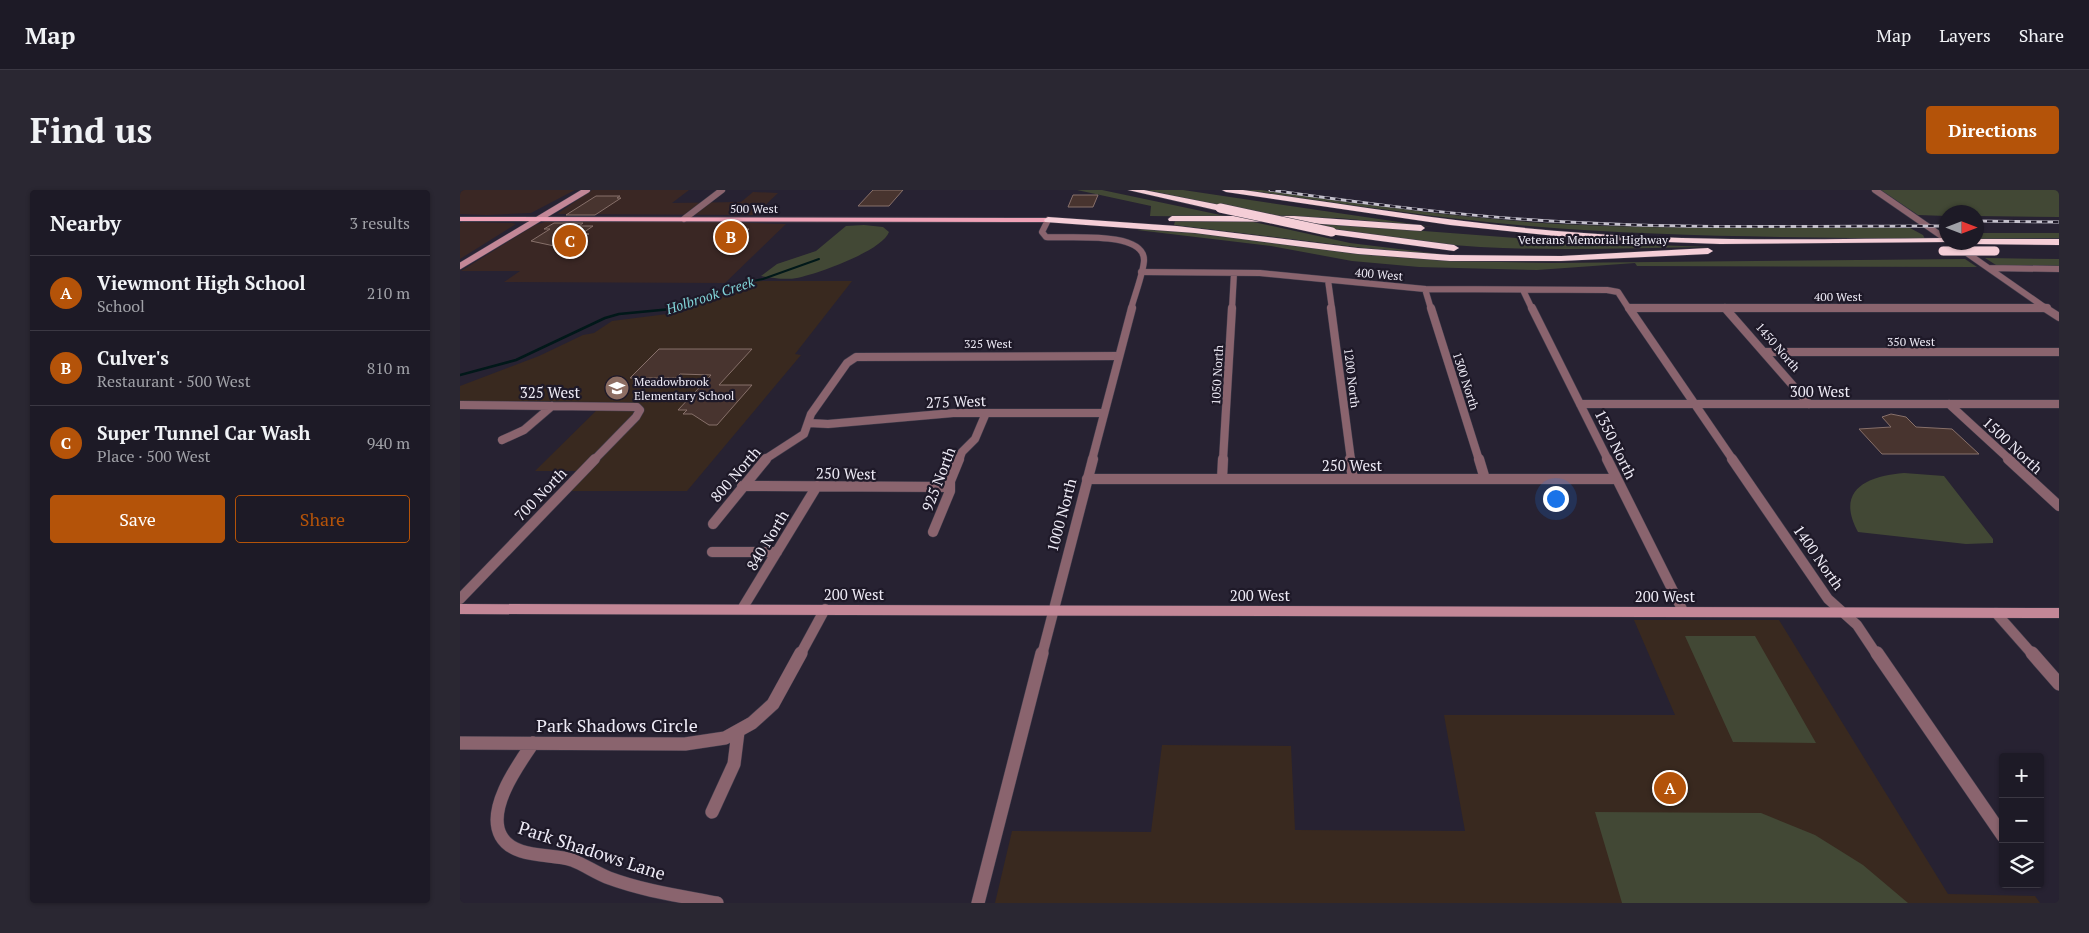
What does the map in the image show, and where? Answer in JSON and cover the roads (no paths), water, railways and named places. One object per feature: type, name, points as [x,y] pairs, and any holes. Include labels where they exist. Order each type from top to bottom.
[{"type":"highway","name":"Veterans Memorial Highway","points":[[1132,190],[1332,232],[1435,246],[1493,251],[1545,253],[1913,251]]},
{"type":"highway","name":"Veterans Memorial Highway","points":[[1226,190],[1470,225],[1584,236],[1695,242],[1939,240]]},
{"type":"highway","points":[[1048,220],[1294,219],[1362,222],[1565,240],[1695,242]]},
{"type":"highway","points":[[1048,220],[1195,230],[1345,249],[1452,258],[1533,259],[1613,257],[1710,251]]},
{"type":"highway","points":[[1984,242],[2059,242]]},
{"type":"highway","points":[[1938,251],[2059,252]]},
{"type":"main road","points":[[537,218],[540,214],[579,190]]},
{"type":"main road","points":[[460,266],[537,218],[550,214],[588,190]]},
{"type":"main road","name":"500 West","points":[[460,219],[1048,220]]},
{"type":"main road","name":"200 West","points":[[460,609],[2059,613]]},
{"type":"street","points":[[684,219],[722,190]]},
{"type":"street","points":[[1875,190],[1939,235]]},
{"type":"street","name":"1000 North","points":[[978,903],[1141,272],[1144,254],[1137,246],[1110,239],[1046,237],[1042,232],[1048,220]]},
{"type":"street","points":[[1963,250],[2059,316]]},
{"type":"street","points":[[1989,268],[2059,269]]},
{"type":"street","name":"400 West","points":[[1141,272],[1260,273],[1425,289],[1616,291]]},
{"type":"street","name":"1050 North","points":[[1222,479],[1234,273]]},
{"type":"street","name":"1200 North","points":[[1328,280],[1354,479]]},
{"type":"street","name":"1300 North","points":[[1425,289],[1485,479]]},
{"type":"street","name":"1350 North","points":[[1523,290],[1683,611]]},
{"type":"street","name":"1400 North","points":[[1616,291],[1828,600],[1857,625],[1999,830]]},
{"type":"street","name":"400 West","points":[[1629,308],[2047,308]]},
{"type":"street","name":"1450 North","points":[[1725,308],[1809,404]]},
{"type":"street","name":"350 West","points":[[1764,352],[2059,352]]},
{"type":"street","name":"325 West","points":[[856,357],[1119,356]]},
{"type":"street","name":"800 North","points":[[713,524],[764,460],[804,434],[811,414],[847,363],[856,357]]},
{"type":"street","name":"300 West","points":[[1580,404],[2059,404]]},
{"type":"street","name":"1500 North","points":[[1949,404],[2059,506]]},
{"type":"street","name":"325 West","points":[[460,405],[631,406],[639,409]]},
{"type":"street","points":[[502,440],[524,430],[552,406]]},
{"type":"street","name":"700 North","points":[[460,599],[636,417],[639,409]]},
{"type":"street","name":"275 West","points":[[809,423],[828,424],[944,413],[1104,413]]},
{"type":"street","name":"925 North","points":[[933,532],[950,491],[950,481],[962,452],[976,436],[986,413]]},
{"type":"street","name":"250 West","points":[[1087,479],[1617,479]]},
{"type":"street","name":"250 West","points":[[742,486],[950,487]]},
{"type":"street","name":"840 North","points":[[742,609],[817,486]]},
{"type":"street","points":[[712,552],[777,552]]},
{"type":"street","name":"Park Shadows Circle","points":[[460,743],[685,744],[712,741],[738,732],[752,724],[773,704],[825,609]]},
{"type":"street","points":[[1996,613],[2059,684]]},
{"type":"street","points":[[712,812],[738,753],[738,732]]},
{"type":"street","name":"Park Shadows Lane","points":[[533,743],[502,795],[496,816],[502,838],[507,843],[514,848],[531,853],[573,861],[609,878],[656,892],[717,903]]},
{"type":"waterway","name":"Holbrook Creek","points":[[681,308],[695,304],[736,284],[763,279],[819,259]]},
{"type":"waterway","name":"Holbrook Creek","points":[[460,375],[516,360],[605,318],[619,314],[681,308]]},
{"type":"railway","points":[[1270,190],[1493,217],[1567,222],[1709,226],[1939,226]]},
{"type":"railway","points":[[1984,221],[2059,222]]},
{"type":"place","name":"Culver's","points":[[731,237]]},
{"type":"place","name":"Super Tunnel Car Wash","points":[[570,241]]},
{"type":"place","name":"Meadowbrook Elementary School","points":[[617,388]]},
{"type":"place","name":"Viewmont High School","points":[[1670,788]]}]
